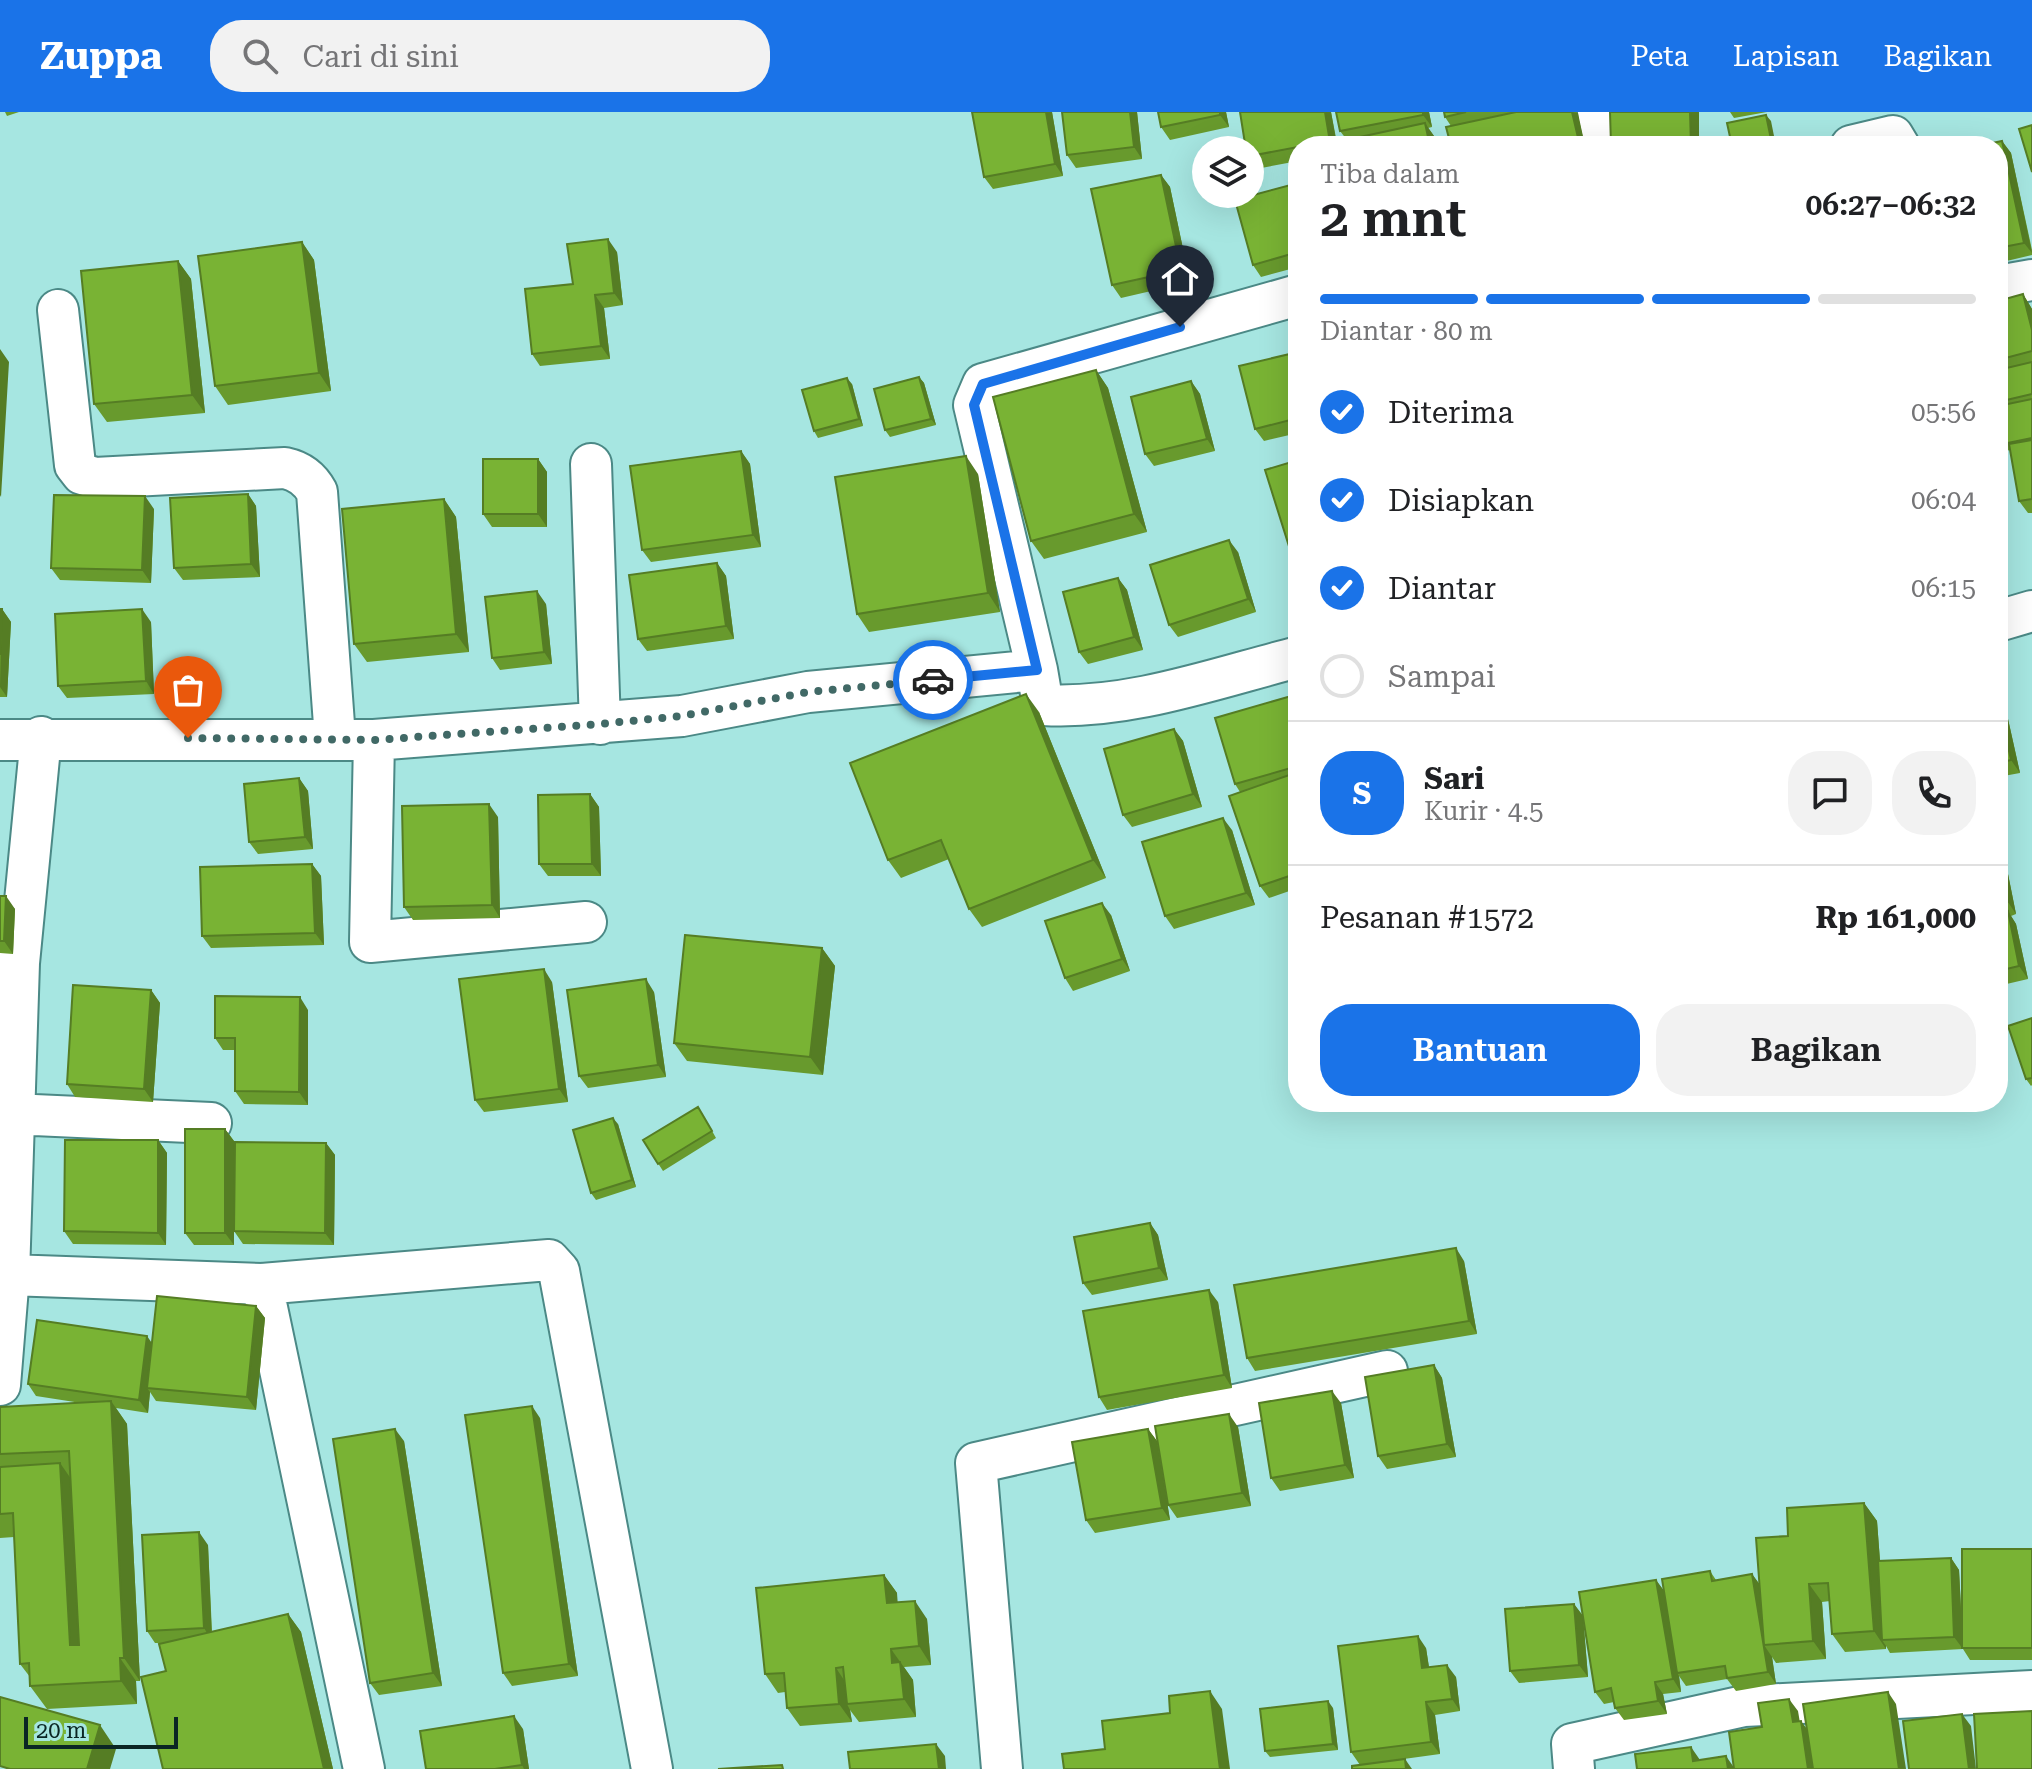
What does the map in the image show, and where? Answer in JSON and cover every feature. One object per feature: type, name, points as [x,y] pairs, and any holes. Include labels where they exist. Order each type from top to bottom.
[{"type":"street","points":[[1598,112],[1600,136]]},
{"type":"street","points":[[2008,284],[2032,280]]},
{"type":"street","points":[[1288,298],[983,384],[974,405],[1043,705],[1070,707],[1140,697],[1288,660]]},
{"type":"street","points":[[58,310],[75,465],[82,474],[95,478],[285,468],[296,471],[313,483],[317,492],[335,738]]},
{"type":"street","points":[[591,464],[600,724]]},
{"type":"street","points":[[2008,618],[2032,611]]},
{"type":"street","points":[[0,740],[41,737],[374,740],[682,716],[808,692],[1037,670]]},
{"type":"street","points":[[0,1385],[9,1275],[5,1216],[19,963],[41,737]]},
{"type":"street","points":[[374,740],[370,942],[586,922]]},
{"type":"street","points":[[12,1114],[211,1123]]},
{"type":"street","points":[[9,1275],[262,1284],[549,1260],[559,1271],[652,1769]]},
{"type":"street","points":[[262,1284],[364,1769]]},
{"type":"street","points":[[1002,1769],[976,1463],[1387,1371]]},
{"type":"street","points":[[1574,1769],[1572,1744],[1744,1706],[2032,1691]]},
{"type":"building","points":[[972,112],[1046,112],[1055,164],[984,177]]},
{"type":"building","points":[[1062,112],[1130,112],[1134,147],[1067,155]]},
{"type":"building","points":[[1158,112],[1220,112],[1220,115],[1161,127]]},
{"type":"building","points":[[1240,112],[1325,112],[1329,136],[1288,136],[1288,149],[1264,153],[1264,136],[1244,136]]},
{"type":"building","points":[[1336,112],[1423,112],[1423,115],[1340,131]]},
{"type":"building","points":[[1444,112],[1466,112],[1445,117]]},
{"type":"building","points":[[1516,112],[1572,112],[1578,136],[1448,136],[1446,127]]},
{"type":"building","points":[[1610,112],[1690,112],[1691,136],[1611,136]]},
{"type":"building","points":[[1766,115],[1770,136],[1730,136],[1727,123]]},
{"type":"building","points":[[1425,123],[1428,136],[1365,136]]},
{"type":"building","points":[[2032,125],[2032,172],[2019,129]]},
{"type":"building","points":[[2008,169],[2024,243],[2008,246]]},
{"type":"building","points":[[1161,175],[1181,270],[1112,285],[1091,189]]},
{"type":"building","points":[[1288,186],[1288,255],[1253,265],[1237,208],[1264,208],[1264,192]]},
{"type":"building","points":[[608,239],[614,293],[595,295],[601,346],[532,354],[525,289],[573,284],[567,244]]},
{"type":"building","points":[[302,242],[319,373],[215,386],[198,256]]},
{"type":"building","points":[[178,261],[192,395],[94,404],[81,271]]},
{"type":"building","points":[[2023,294],[2032,330],[2032,351],[2008,357],[2008,298]]},
{"type":"building","points":[[1288,354],[1288,421],[1255,429],[1239,366]]},
{"type":"building","points":[[2032,362],[2032,394],[2008,400],[2008,368]]},
{"type":"building","points":[[1096,370],[1134,514],[1031,541],[993,397]]},
{"type":"building","points":[[919,377],[931,419],[885,430],[874,389]]},
{"type":"building","points":[[847,378],[859,419],[814,431],[802,390]]},
{"type":"building","points":[[1191,381],[1207,439],[1145,454],[1131,397]]},
{"type":"building","points":[[2032,399],[2032,438],[2008,443],[2008,404]]},
{"type":"building","points":[[2032,440],[2032,499],[2019,501],[2009,444]]},
{"type":"building","points":[[741,451],[753,535],[642,550],[630,466]]},
{"type":"building","points":[[966,456],[988,593],[857,614],[835,477]]},
{"type":"building","points":[[483,459],[538,459],[538,514],[483,514]]},
{"type":"building","points":[[1288,463],[1288,543],[1265,470]]},
{"type":"building","points":[[248,494],[251,564],[174,568],[170,498]]},
{"type":"building","points":[[54,495],[145,496],[142,570],[51,568]]},
{"type":"building","points":[[444,499],[456,634],[354,644],[342,509]]},
{"type":"building","points":[[1229,540],[1248,599],[1169,625],[1150,565]]},
{"type":"building","points":[[717,563],[726,626],[638,639],[629,575]]},
{"type":"building","points":[[1118,578],[1134,637],[1079,652],[1063,592]]},
{"type":"building","points":[[537,591],[544,652],[492,658],[485,597]]},
{"type":"building","points":[[0,609],[2,609],[0,655]]},
{"type":"building","points":[[142,609],[146,681],[58,686],[55,614]]},
{"type":"building","points":[[1026,694],[1093,860],[969,909],[941,840],[888,860],[850,763]]},
{"type":"building","points":[[1288,697],[1288,769],[1235,784],[1215,718]]},
{"type":"building","points":[[1174,729],[1193,794],[1123,815],[1104,749]]},
{"type":"building","points":[[1288,775],[1288,876],[1260,886],[1229,796]]},
{"type":"building","points":[[299,778],[305,837],[249,842],[244,784]]},
{"type":"building","points":[[590,794],[592,864],[539,864],[538,795]]},
{"type":"building","points":[[489,804],[492,905],[404,907],[402,806]]},
{"type":"building","points":[[1223,818],[1246,893],[1165,916],[1142,842]]},
{"type":"building","points":[[312,864],[315,933],[202,936],[200,867]]},
{"type":"building","points":[[0,896],[6,896],[4,941],[0,941]]},
{"type":"building","points":[[1102,903],[1122,959],[1065,978],[1045,921]]},
{"type":"building","points":[[2008,911],[2019,966],[2008,969]]},
{"type":"building","points":[[685,935],[822,948],[810,1057],[674,1043]]},
{"type":"building","points":[[544,969],[559,1089],[475,1100],[459,979]]},
{"type":"building","points":[[646,979],[658,1065],[579,1076],[567,990]]},
{"type":"building","points":[[73,985],[151,990],[144,1089],[67,1084]]},
{"type":"building","points":[[215,996],[300,997],[299,1092],[235,1091],[235,1038],[215,1038]]},
{"type":"building","points":[[2032,1018],[2032,1078],[2026,1079],[2008,1026]]},
{"type":"building","points":[[698,1107],[712,1131],[658,1164],[643,1140]]},
{"type":"building","points":[[613,1118],[632,1180],[591,1193],[573,1130]]},
{"type":"building","points":[[185,1129],[225,1129],[225,1233],[185,1233]]},
{"type":"building","points":[[65,1140],[158,1140],[158,1233],[64,1231]]},
{"type":"building","points":[[235,1142],[326,1143],[325,1233],[234,1231]]},
{"type":"building","points":[[1150,1223],[1159,1268],[1083,1283],[1074,1237]]},
{"type":"building","points":[[1456,1248],[1469,1321],[1247,1358],[1234,1285]]},
{"type":"building","points":[[1209,1290],[1224,1375],[1099,1397],[1083,1311]]},
{"type":"building","points":[[157,1296],[256,1306],[247,1397],[147,1388]]},
{"type":"building","points":[[37,1320],[147,1336],[139,1400],[28,1384]]},
{"type":"building","points":[[1434,1365],[1447,1444],[1378,1456],[1365,1377]]},
{"type":"building","points":[[1332,1391],[1345,1465],[1271,1478],[1259,1403]]},
{"type":"building","points":[[111,1401],[124,1658],[120,1658],[121,1681],[30,1686],[29,1663],[20,1664],[13,1513],[0,1514],[0,1467],[60,1463],[70,1645],[79,1645],[69,1451],[0,1454],[0,1407]]},
{"type":"building","points":[[532,1406],[569,1664],[503,1673],[465,1415]]},
{"type":"building","points":[[1229,1414],[1242,1493],[1168,1505],[1155,1426]]},
{"type":"building","points":[[395,1429],[433,1673],[370,1683],[333,1439]]},
{"type":"building","points":[[1148,1429],[1162,1508],[1086,1520],[1072,1442]]},
{"type":"building","points":[[1864,1503],[1874,1631],[1832,1634],[1828,1583],[1809,1584],[1813,1641],[1764,1645],[1756,1538],[1788,1536],[1787,1508]]},
{"type":"building","points":[[199,1532],[204,1628],[147,1631],[142,1535]]},
{"type":"building","points":[[1962,1549],[2032,1549],[2032,1648],[1962,1648]]},
{"type":"building","points":[[1951,1558],[1954,1637],[1882,1640],[1878,1561]]},
{"type":"building","points":[[1710,1571],[1712,1581],[1752,1574],[1768,1672],[1727,1678],[1725,1666],[1677,1673],[1662,1579]]},
{"type":"building","points":[[884,1575],[887,1603],[915,1601],[919,1646],[891,1649],[892,1663],[900,1662],[904,1699],[847,1704],[843,1667],[836,1668],[839,1704],[787,1708],[784,1673],[765,1674],[756,1588]]},
{"type":"building","points":[[1656,1580],[1673,1679],[1655,1682],[1658,1701],[1615,1708],[1611,1688],[1595,1692],[1579,1592]]},
{"type":"building","points":[[1574,1604],[1579,1665],[1510,1671],[1505,1609]]},
{"type":"building","points":[[288,1614],[324,1769],[163,1769],[141,1677],[166,1671],[159,1644]]},
{"type":"building","points":[[1418,1636],[1422,1668],[1447,1665],[1452,1699],[1426,1702],[1431,1742],[1351,1752],[1338,1646]]},
{"type":"building","points":[[1210,1691],[1220,1769],[1064,1769],[1062,1754],[1105,1749],[1102,1721],[1170,1713],[1169,1696]]},
{"type":"building","points":[[1888,1692],[1899,1769],[1813,1769],[1803,1704]]},
{"type":"building","points":[[0,1697],[100,1725],[87,1769],[10,1769],[0,1766]]},
{"type":"building","points":[[1789,1699],[1793,1722],[1801,1721],[1808,1769],[1734,1769],[1729,1732],[1762,1727],[1758,1703]]},
{"type":"building","points":[[1328,1701],[1333,1744],[1265,1751],[1260,1709]]},
{"type":"building","points":[[2032,1711],[2032,1769],[1977,1769],[1974,1714]]},
{"type":"building","points":[[1962,1714],[1969,1769],[1909,1769],[1903,1721]]},
{"type":"building","points":[[514,1716],[522,1765],[495,1769],[426,1769],[420,1731]]},
{"type":"building","points":[[936,1744],[939,1769],[850,1769],[848,1752]]},
{"type":"building","points":[[1691,1747],[1693,1761],[1726,1756],[1728,1769],[1637,1769],[1635,1754]]},
{"type":"building","points":[[1405,1759],[1406,1769],[1352,1769],[1352,1766]]},
{"type":"building","points":[[782,1765],[783,1769],[718,1769]]},
{"type":"way so far","points":[[188,738],[374,740],[600,724],[682,716],[808,692],[933,680]]},
{"type":"route","points":[[933,680],[1037,670],[974,405],[983,384],[1180,327]]}]
